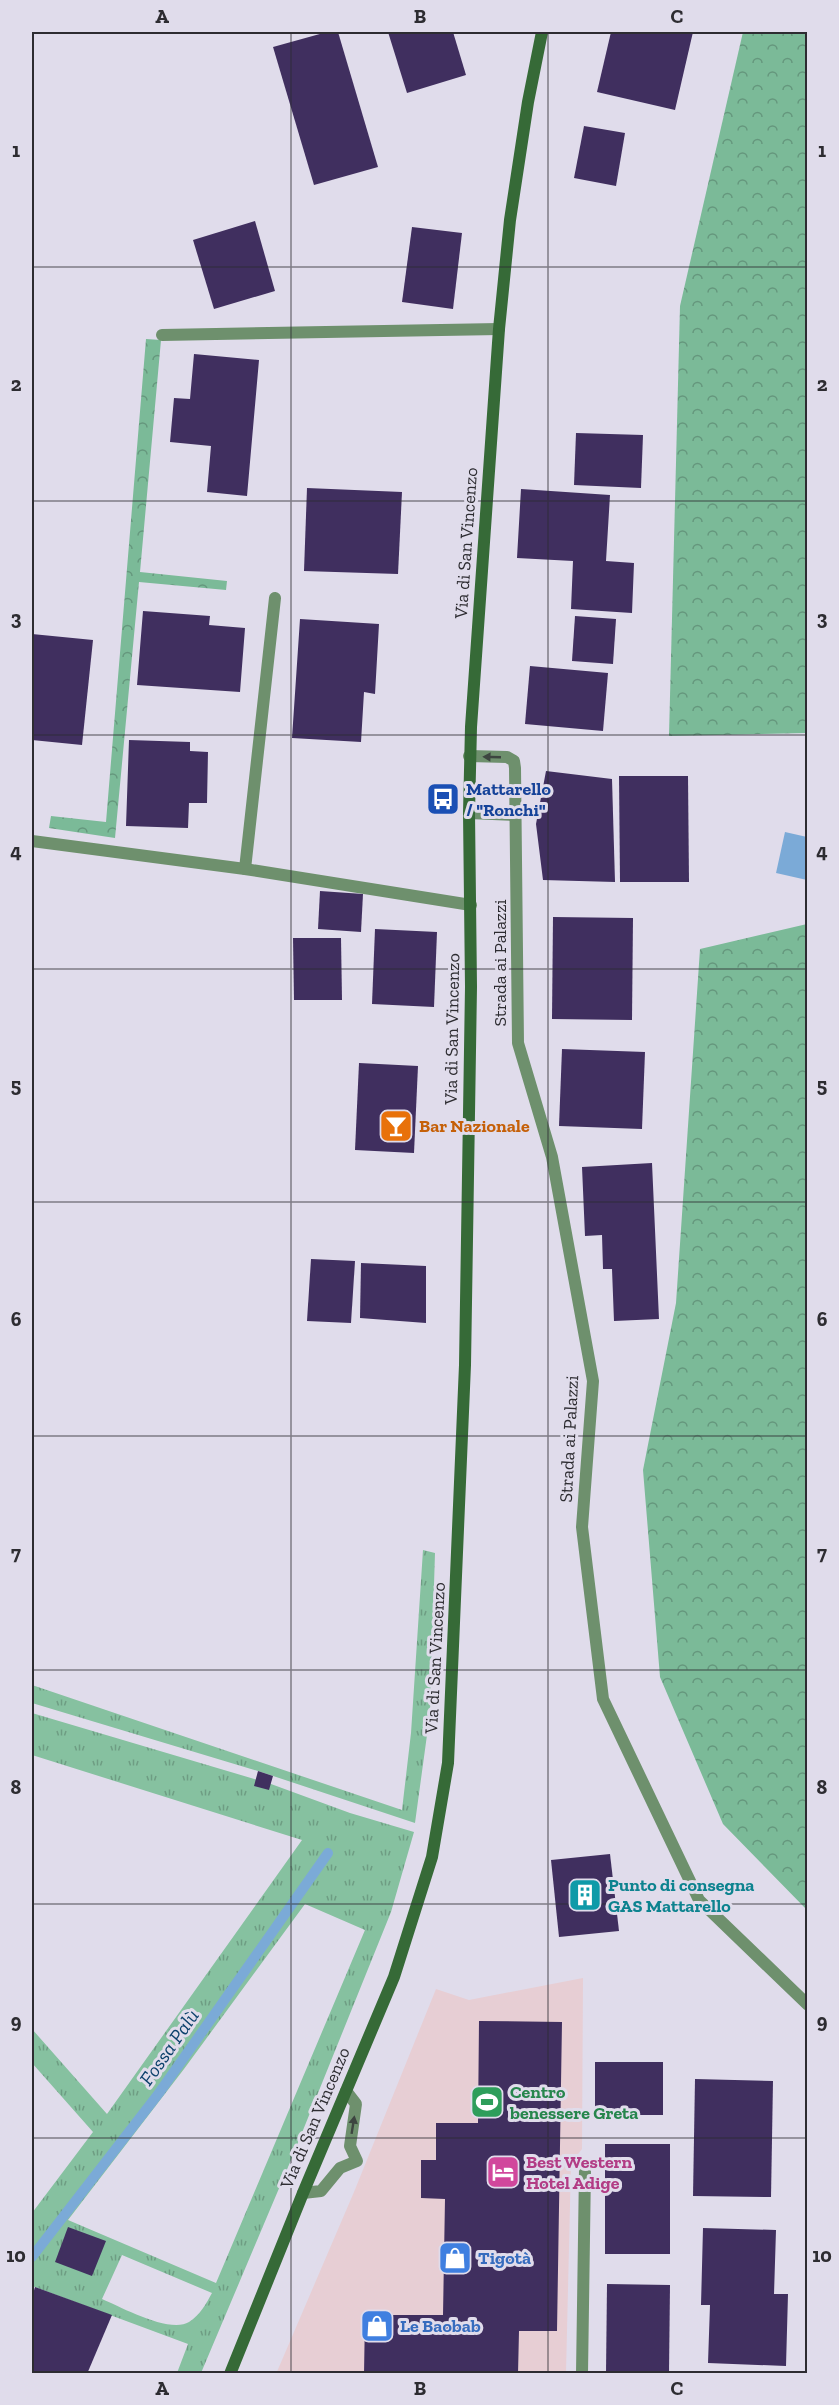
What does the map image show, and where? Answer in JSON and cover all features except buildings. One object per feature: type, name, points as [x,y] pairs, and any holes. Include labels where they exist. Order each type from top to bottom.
[{"type":"main road","name":"Via di San Vincenzo","points":[[230,2373],[394,1977],[428,1868],[448,1763],[465,1365],[471,905],[470,756],[499,329],[510,220],[528,102],[542,32]]},
{"type":"street","points":[[162,335],[499,329]]},
{"type":"street","points":[[245,869],[275,598]]},
{"type":"street","name":"Strada ai Palazzi","points":[[470,756],[507,757],[514,761],[514,815],[518,838],[518,1043],[552,1157],[593,1381],[582,1527],[603,1699],[699,1900],[807,2005]]},
{"type":"street","points":[[469,813],[514,815]]},
{"type":"street","points":[[32,841],[245,869],[471,905]]},
{"type":"street","points":[[303,2193],[321,2191],[340,2168],[357,2161],[350,2146],[356,2104],[346,2091]]},
{"type":"street","points":[[582,2373],[585,2169]]},
{"type":"shaded area","points":[[583,1978],[582,2149],[571,2163],[566,2373],[276,2374],[354,2192],[436,1989],[469,2000]]},
{"type":"green space","points":[[743,32],[807,32],[807,733],[669,736],[680,306]]},
{"type":"green space","points":[[146,339],[161,340],[140,572],[227,581],[226,590],[139,582],[115,838],[49,828],[51,816],[106,822]]},
{"type":"green space","points":[[807,924],[807,1910],[723,1824],[660,1677],[643,1470],[676,1303],[700,949]]},
{"type":"green space","points":[[423,1550],[435,1553],[430,1713],[415,1823],[258,1771],[32,1703],[32,1685],[402,1810],[411,1733]]},
{"type":"green space","points":[[32,1713],[271,1784],[350,1813],[414,1832],[391,1912],[291,2160],[201,2373],[177,2373],[188,2344],[32,2286],[32,2213],[93,2132],[32,2063],[32,2029],[107,2114],[302,1840],[32,1755]],"holes":[[[305,1904],[365,1930],[216,2283],[68,2220],[184,2069]],[[122,2255],[212,2293],[196,2316],[181,2325],[170,2325],[133,2313],[102,2299]]]},
{"type":"water","points":[[785,832],[807,837],[807,880],[776,873]]},
{"type":"waterway","name":"Fossa Palù","points":[[32,2257],[159,2093],[328,1853]]},
{"type":"place","name":"Mattarello / \"Ronchi\"","points":[[443,799]]},
{"type":"place","name":"Bar Nazionale","points":[[396,1126]]},
{"type":"place","name":"Punto di consegna GAS Mattarello","points":[[585,1895]]},
{"type":"place","name":"Centro benessere Greta","points":[[487,2102]]},
{"type":"place","name":"Best Western Hotel Adige","points":[[503,2172]]},
{"type":"place","name":"Tigotà","points":[[455,2258]]},
{"type":"place","name":"Le Baobab","points":[[377,2326]]}]
